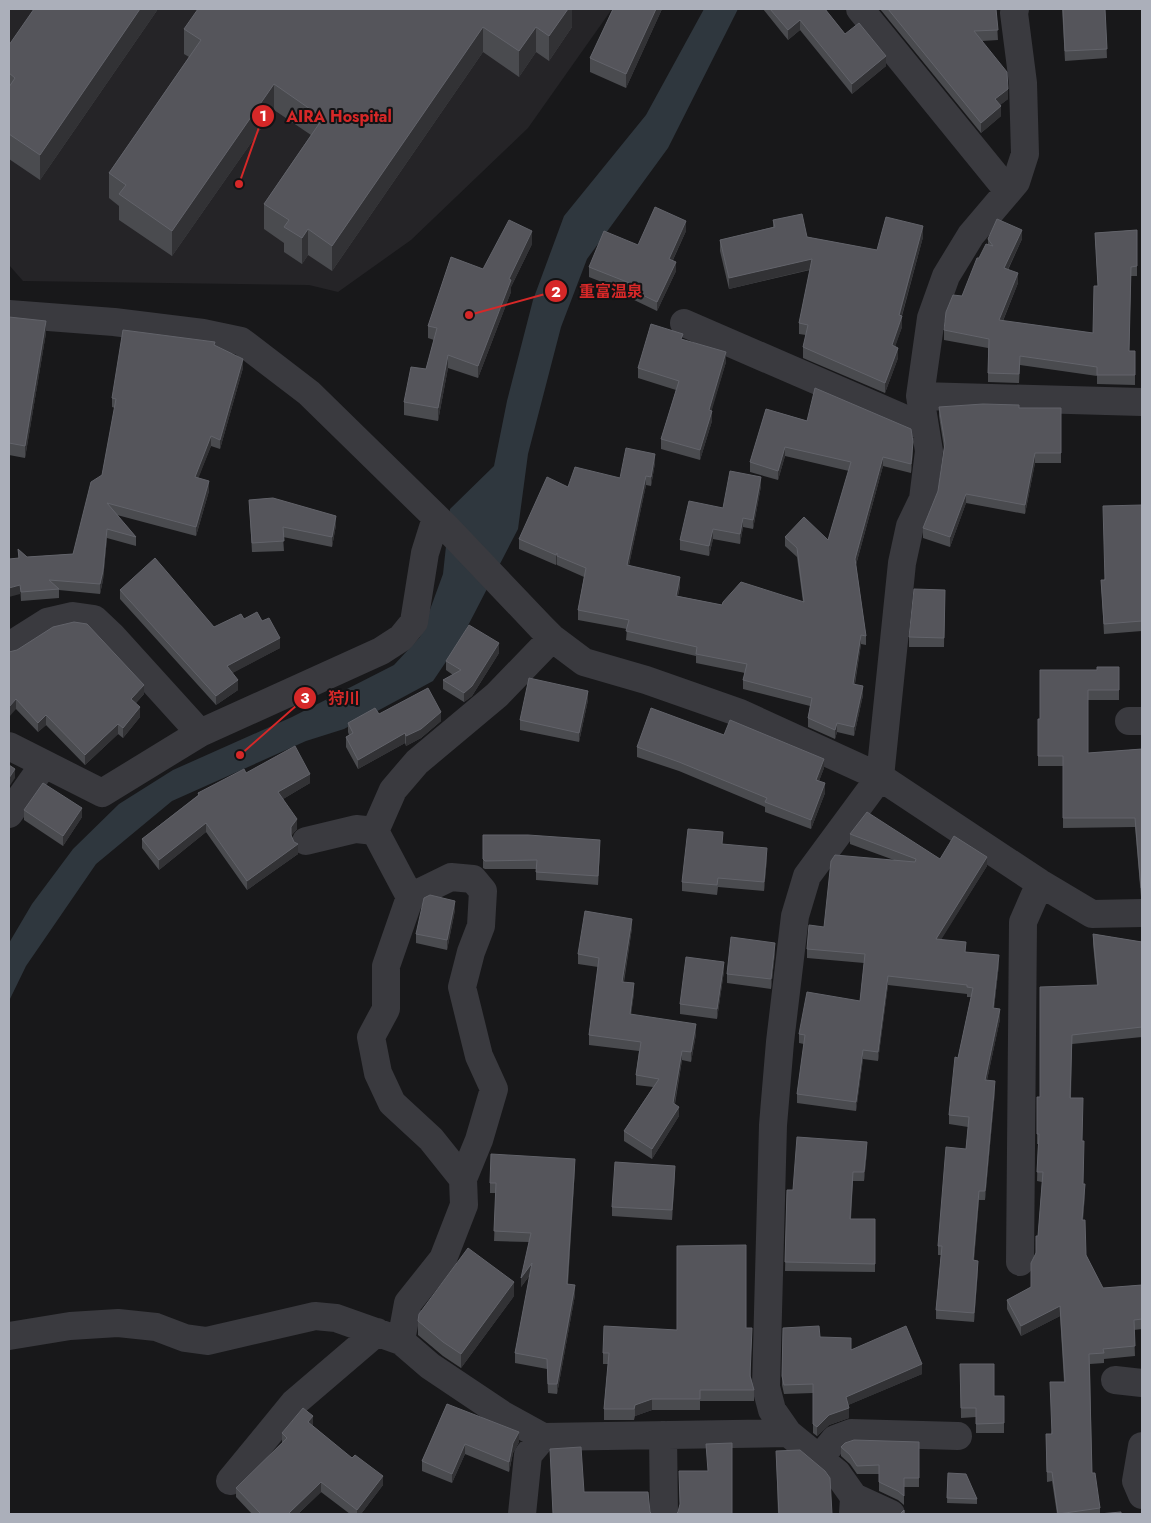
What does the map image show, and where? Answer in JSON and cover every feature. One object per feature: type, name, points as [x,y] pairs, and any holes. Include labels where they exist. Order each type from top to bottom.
[{"type":"street","points":[[860,9],[1008,191]]},
{"type":"street","points":[[891,1514],[853,1506],[837,1473],[788,1433],[772,1410],[766,1387],[773,1125],[780,1042],[795,916],[807,876],[880,777],[902,563],[910,526],[923,499],[929,451],[920,396],[931,318],[946,276],[971,235],[1016,182],[1025,154],[1023,83],[1015,9]]},
{"type":"street","points":[[9,314],[141,325],[203,333],[241,341],[309,393],[386,471],[440,522],[552,638],[584,662],[646,680],[740,713],[880,777],[1040,883],[1092,914],[1142,914]]},
{"type":"street","points":[[684,323],[924,427]]},
{"type":"street","points":[[920,396],[1142,402]]},
{"type":"street","points":[[9,746],[102,793],[200,733],[381,651],[402,638],[414,622],[425,553],[440,522]]},
{"type":"street","points":[[9,646],[47,622],[73,616],[94,619],[112,636],[200,733]]},
{"type":"street","points":[[375,831],[393,790],[417,762],[497,695],[552,638]]},
{"type":"street","points":[[9,814],[44,764]]},
{"type":"street","points":[[306,841],[356,829],[375,831]]},
{"type":"street","points":[[375,831],[410,897]]},
{"type":"street","points":[[230,1481],[294,1402],[389,1336],[408,1303],[443,1258],[464,1205],[463,1179],[479,1140],[494,1089],[479,1056],[462,987],[470,952],[481,926],[483,891],[473,879],[451,877],[410,897],[386,966],[386,1009],[371,1037],[378,1073],[392,1103],[432,1139],[463,1179]]},
{"type":"street","points":[[1020,1262],[1023,922],[1040,883]]},
{"type":"street","points":[[9,1336],[70,1326],[118,1323],[156,1327],[185,1338],[206,1342],[315,1316],[336,1318],[389,1336],[503,1415],[543,1437],[788,1433]]},
{"type":"street","points":[[1115,1380],[1142,1383]]},
{"type":"street","points":[[819,1458],[835,1439],[851,1433],[958,1436]]},
{"type":"street","points":[[663,1434],[664,1514]]},
{"type":"street","points":[[522,1514],[528,1455],[543,1437]]},
{"type":"street","points":[[1142,1446],[1136,1482],[1142,1495]]},
{"type":"shaded area","points":[[9,9],[612,9],[528,128],[411,240],[338,292],[309,285],[23,281],[9,265]]},
{"type":"shaded area","points":[[704,9],[738,9],[668,148],[587,259],[561,327],[528,454],[518,529],[460,641],[433,681],[344,729],[306,741],[172,801],[96,864],[26,966],[9,1001],[9,943],[32,904],[73,849],[119,804],[173,770],[292,717],[394,665],[420,637],[443,574],[450,509],[494,466],[507,401],[533,300],[564,216],[646,115]]},
{"type":"building","points":[[34,9],[140,9],[40,155],[9,134],[9,87],[15,78],[9,73],[9,45]]},
{"type":"building","points":[[198,9],[568,9],[549,36],[536,27],[519,51],[483,27],[332,246],[308,229],[302,238],[284,227],[289,220],[264,204],[323,118],[274,84],[172,231],[119,194],[126,185],[109,173],[201,40],[184,29]]},
{"type":"building","points":[[613,9],[656,9],[626,74],[590,58]]},
{"type":"building","points":[[770,9],[825,9],[845,34],[859,23],[886,56],[852,84],[800,20],[788,30]]},
{"type":"building","points":[[888,9],[996,9],[998,30],[974,31],[1007,72],[1008,89],[995,99],[1001,106],[981,123]]},
{"type":"building","points":[[1063,9],[1105,9],[1107,49],[1065,51]]},
{"type":"building","points":[[655,207],[686,221],[669,259],[676,262],[657,302],[630,289],[632,284],[589,267],[604,231],[638,245]]},
{"type":"building","points":[[802,214],[807,237],[877,250],[886,217],[923,226],[899,315],[902,316],[892,345],[898,348],[885,383],[803,347],[808,325],[799,323],[812,259],[729,278],[720,240],[775,227],[773,220]]},
{"type":"building","points":[[997,219],[1022,230],[1004,268],[1018,273],[999,320],[1093,333],[1094,286],[1098,286],[1095,233],[1137,230],[1137,266],[1131,267],[1129,351],[1135,351],[1135,375],[1097,375],[1097,367],[1020,356],[1019,374],[988,373],[989,339],[944,330],[946,312],[953,295],[962,296],[977,258],[979,258],[986,244],[993,246],[988,239]]},
{"type":"building","points":[[509,220],[532,231],[509,279],[511,280],[478,366],[448,355],[438,408],[404,402],[411,367],[426,369],[437,328],[428,326],[451,257],[483,269]]},
{"type":"building","points":[[9,317],[46,321],[25,446],[9,443]]},
{"type":"building","points":[[651,324],[683,334],[681,339],[726,352],[709,410],[712,411],[700,450],[661,439],[679,381],[638,368]]},
{"type":"building","points":[[123,330],[215,342],[214,345],[243,359],[220,440],[211,436],[195,477],[209,481],[196,527],[107,503],[136,537],[107,529],[100,584],[49,580],[59,589],[21,592],[20,585],[9,588],[9,559],[19,558],[18,549],[27,557],[73,554],[91,482],[102,475],[116,399],[112,398]]},
{"type":"building","points":[[815,388],[911,429],[913,442],[911,464],[883,457],[855,559],[866,636],[861,635],[853,684],[863,686],[854,727],[837,723],[835,730],[808,718],[812,698],[743,680],[747,664],[696,654],[697,647],[626,631],[629,620],[578,610],[586,568],[557,556],[557,553],[556,555],[519,539],[547,477],[568,487],[575,467],[620,478],[626,448],[655,454],[651,477],[646,476],[627,565],[680,577],[676,596],[722,605],[741,582],[804,602],[797,548],[785,537],[804,517],[828,540],[851,462],[785,447],[778,471],[750,462],[766,409],[807,421]]},
{"type":"building","points":[[983,404],[1019,405],[1019,408],[1061,408],[1061,453],[1035,453],[1025,505],[966,494],[950,537],[923,528],[938,491],[945,443],[939,407]]},
{"type":"building","points":[[730,471],[761,477],[753,520],[743,518],[740,534],[713,529],[709,546],[680,540],[689,501],[723,508]]},
{"type":"building","points":[[273,498],[336,516],[332,537],[283,527],[284,541],[252,543],[249,500]]},
{"type":"building","points":[[1142,505],[1142,621],[1104,624],[1101,580],[1105,580],[1103,506]]},
{"type":"building","points":[[155,558],[214,627],[241,614],[244,619],[257,612],[262,621],[269,618],[280,638],[227,666],[238,680],[216,696],[120,590]]},
{"type":"building","points":[[914,589],[945,590],[944,638],[909,637]]},
{"type":"building","points":[[74,622],[87,624],[144,685],[131,699],[140,707],[123,728],[118,724],[85,755],[46,715],[38,723],[16,699],[9,707],[9,652],[17,650],[53,627]]},
{"type":"building","points":[[469,625],[499,643],[472,686],[464,693],[443,680],[461,670],[446,661]]},
{"type":"building","points":[[1097,667],[1119,667],[1119,690],[1088,690],[1088,753],[1142,749],[1142,888],[1135,818],[1063,818],[1063,756],[1038,756],[1040,670],[1097,670]]},
{"type":"building","points":[[529,678],[588,691],[579,733],[520,720]]},
{"type":"building","points":[[428,688],[441,712],[421,729],[406,736],[405,733],[358,760],[346,737],[353,733],[348,723],[375,708],[379,714]]},
{"type":"building","points":[[651,708],[724,735],[730,720],[824,759],[816,780],[825,783],[811,820],[765,802],[767,798],[637,747]]},
{"type":"building","points":[[295,746],[310,774],[278,792],[297,819],[291,827],[291,835],[294,842],[298,844],[247,881],[206,823],[159,860],[142,839],[199,795],[198,793],[244,769],[246,773]]},
{"type":"building","points":[[9,765],[15,769],[9,778]]},
{"type":"building","points":[[43,783],[82,808],[63,836],[24,810]]},
{"type":"building","points":[[867,812],[940,859],[954,836],[987,857],[936,939],[966,942],[965,952],[999,955],[993,1008],[1000,1009],[985,1080],[995,1081],[985,1191],[979,1191],[973,1260],[978,1261],[974,1313],[936,1310],[942,1246],[938,1246],[946,1147],[966,1149],[969,1117],[949,1115],[955,1057],[958,1058],[973,988],[967,987],[967,985],[888,976],[878,1052],[863,1050],[856,1102],[797,1094],[805,1035],[799,1034],[807,992],[860,1001],[865,954],[807,949],[809,925],[824,927],[831,861],[835,855],[915,862],[916,859],[850,834]]},
{"type":"building","points":[[688,829],[723,832],[722,844],[767,848],[764,882],[718,878],[717,885],[682,882]]},
{"type":"building","points":[[483,835],[528,835],[600,840],[598,876],[536,872],[537,860],[485,861],[483,859]]},
{"type":"building","points":[[430,895],[455,901],[447,940],[416,934],[424,898]]},
{"type":"building","points":[[585,911],[632,919],[622,982],[634,983],[630,1014],[696,1024],[691,1052],[682,1051],[673,1103],[679,1107],[652,1149],[624,1131],[659,1079],[636,1075],[641,1042],[589,1035],[599,958],[578,954]]},
{"type":"building","points":[[1093,934],[1142,942],[1142,1027],[1072,1035],[1070,1098],[1083,1098],[1083,1184],[1085,1184],[1082,1220],[1085,1220],[1086,1255],[1103,1288],[1142,1285],[1142,1319],[1134,1320],[1135,1346],[1103,1349],[1104,1353],[1089,1354],[1092,1473],[1095,1473],[1100,1508],[1058,1514],[1052,1472],[1047,1472],[1046,1434],[1052,1434],[1050,1382],[1065,1382],[1060,1306],[1021,1326],[1007,1300],[1031,1287],[1031,1263],[1036,1253],[1036,1236],[1038,1236],[1043,1172],[1037,1172],[1039,1134],[1037,1134],[1037,1097],[1040,1097],[1040,987],[1098,985]]},
{"type":"building","points":[[731,937],[775,943],[771,979],[727,974]]},
{"type":"building","points":[[686,957],[724,962],[717,1009],[680,1004]]},
{"type":"building","points":[[797,1137],[867,1142],[864,1172],[853,1172],[850,1219],[875,1219],[875,1264],[785,1262],[787,1190],[793,1190]]},
{"type":"building","points":[[491,1154],[575,1159],[567,1284],[575,1285],[557,1384],[548,1384],[547,1359],[515,1353],[532,1263],[521,1278],[531,1233],[494,1231],[496,1183],[490,1183]]},
{"type":"building","points":[[615,1162],[675,1166],[672,1210],[612,1207]]},
{"type":"building","points":[[746,1245],[746,1328],[752,1328],[750,1376],[754,1390],[700,1390],[700,1399],[652,1399],[635,1405],[634,1409],[604,1409],[609,1353],[603,1353],[604,1326],[677,1330],[677,1246]]},
{"type":"building","points":[[468,1248],[514,1282],[461,1354],[418,1321],[419,1314]]},
{"type":"building","points":[[819,1326],[820,1337],[851,1338],[851,1350],[906,1326],[922,1364],[846,1397],[849,1408],[829,1415],[817,1427],[813,1424],[813,1384],[784,1385],[782,1376],[783,1328]]},
{"type":"building","points":[[960,1364],[994,1364],[994,1396],[1004,1396],[1004,1423],[976,1424],[976,1408],[961,1408]]},
{"type":"building","points":[[447,1404],[519,1432],[513,1443],[509,1462],[465,1444],[452,1474],[422,1461]]},
{"type":"building","points":[[303,1408],[313,1416],[308,1422],[352,1458],[355,1455],[383,1476],[357,1510],[321,1482],[288,1514],[261,1514],[236,1488],[287,1438],[282,1433]]},
{"type":"building","points":[[854,1440],[919,1442],[919,1478],[904,1478],[904,1496],[879,1482],[879,1465],[857,1466],[850,1455],[841,1447],[845,1443]]},
{"type":"building","points":[[732,1443],[732,1514],[676,1514],[680,1504],[679,1471],[708,1471],[706,1444]]},
{"type":"building","points":[[581,1447],[584,1492],[648,1492],[650,1512],[652,1514],[553,1514],[550,1449]]},
{"type":"building","points":[[800,1450],[825,1471],[830,1478],[832,1514],[779,1514],[776,1451]]},
{"type":"building","points":[[948,1473],[966,1474],[977,1499],[947,1498]]},
{"type":"building","points":[[1121,1512],[1121,1514],[1099,1514]]},
{"type":"place","name":"AIRA Hospital","points":[[239,184]]},
{"type":"place","name":"重富温泉","points":[[469,315]]},
{"type":"place","name":"狩川","points":[[240,755]]}]
